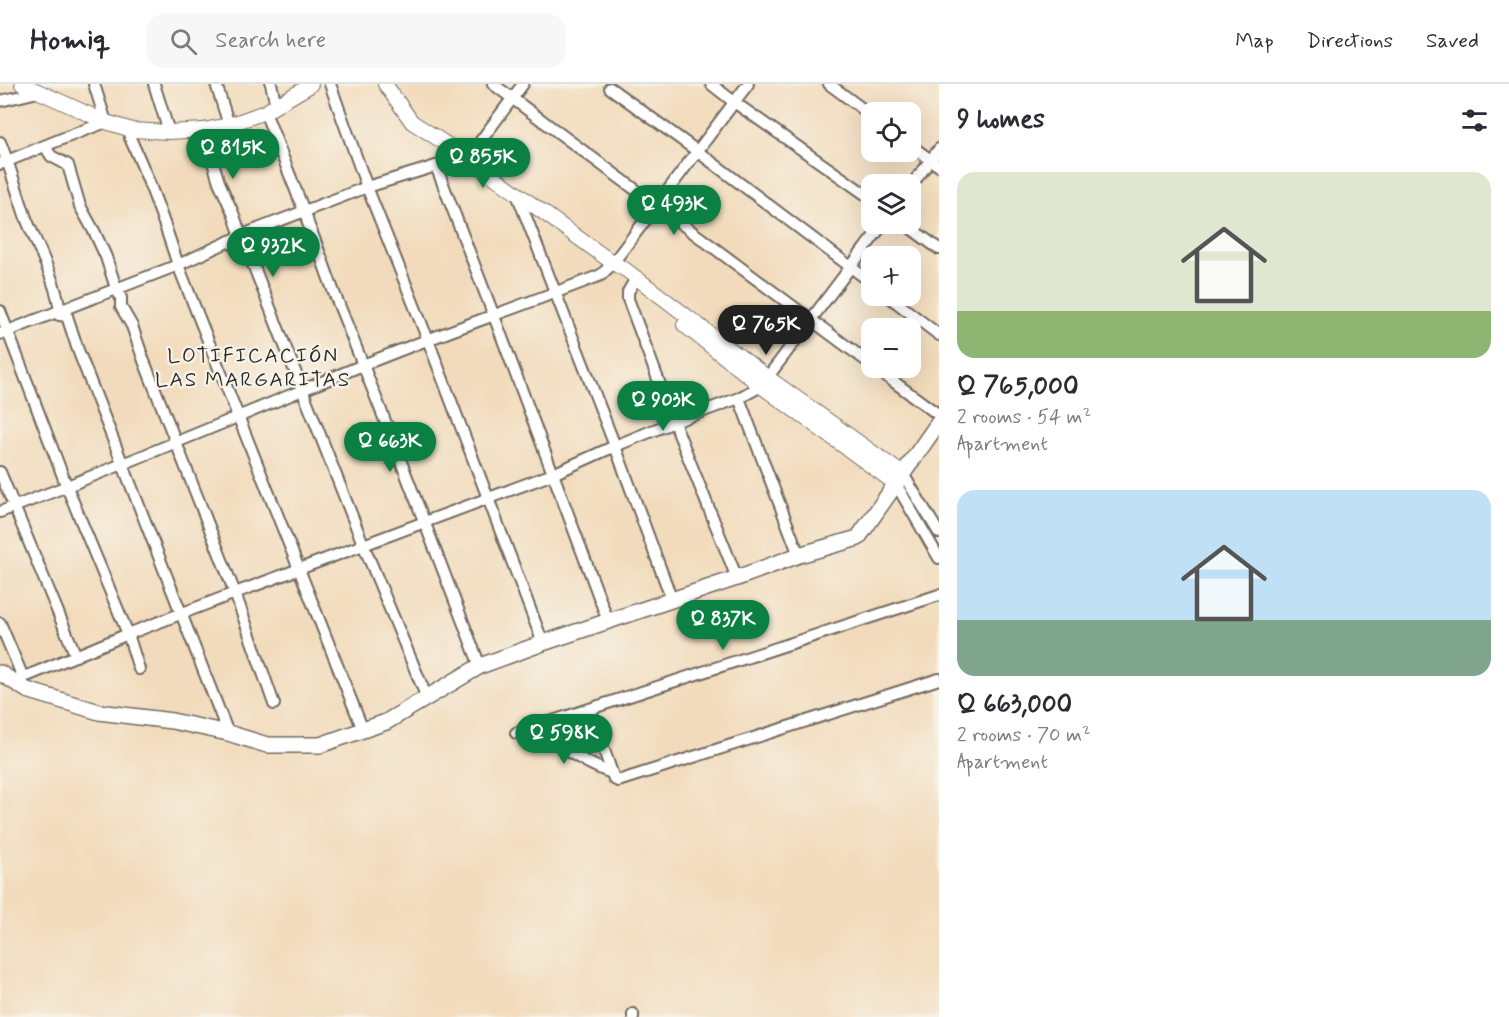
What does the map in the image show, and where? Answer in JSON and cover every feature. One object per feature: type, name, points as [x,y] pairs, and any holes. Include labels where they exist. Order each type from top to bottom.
[{"type":"main road","points":[[0,673],[27,690],[99,712],[172,721],[228,733],[267,746],[320,746],[386,722],[480,666],[799,555],[858,537],[939,422]]},
{"type":"street","points":[[22,84],[37,88],[106,122],[132,130],[169,132],[203,130],[229,125],[270,108],[311,84]]},
{"type":"street","points":[[94,84],[106,122]]},
{"type":"street","points":[[154,84],[169,132]]},
{"type":"street","points":[[216,84],[229,125]]},
{"type":"street","points":[[271,84],[270,108],[284,163],[306,211],[308,223],[326,271],[480,666]]},
{"type":"street","points":[[330,84],[367,187],[428,340],[543,643]]},
{"type":"street","points":[[385,84],[412,122],[468,158],[613,263],[619,275],[634,282],[764,381],[900,479],[936,538],[939,558]]},
{"type":"street","points":[[494,84],[861,357]]},
{"type":"street","points":[[4,332],[178,265],[241,236],[367,187],[468,158],[524,84]]},
{"type":"street","points":[[711,84],[861,191]]},
{"type":"street","points":[[0,512],[68,487],[364,365],[601,275],[613,263],[748,84]]},
{"type":"street","points":[[829,84],[861,108]]},
{"type":"street","points":[[0,101],[37,88]]},
{"type":"street","points":[[610,88],[861,275]]},
{"type":"street","points":[[4,163],[106,122]]},
{"type":"street","points":[[132,130],[130,138],[148,178],[178,265],[363,730]]},
{"type":"street","points":[[203,130],[219,182],[241,236]]},
{"type":"street","points":[[0,141],[4,163],[46,264],[60,309],[59,315],[68,316],[78,350],[228,733]]},
{"type":"street","points":[[45,146],[51,156],[68,165],[80,206],[106,257],[121,298],[121,307],[132,326],[235,593],[274,704]]},
{"type":"street","points":[[921,176],[935,163],[939,149]]},
{"type":"street","points":[[921,153],[935,163]]},
{"type":"street","points":[[436,166],[608,621]]},
{"type":"street","points":[[517,194],[672,600]]},
{"type":"street","points":[[0,623],[22,675],[27,676],[128,634],[553,474],[615,446],[739,398],[764,381],[875,234]]},
{"type":"street","points":[[919,234],[939,249]]},
{"type":"street","points":[[229,241],[252,262],[363,544],[427,698]]},
{"type":"street","points":[[634,282],[628,292],[628,299],[674,422],[737,578]]},
{"type":"street","points":[[901,306],[939,334]]},
{"type":"street","points":[[0,311],[4,332],[128,634],[139,669]]},
{"type":"street","points":[[889,378],[939,415]]},
{"type":"street","points":[[739,398],[799,555]]},
{"type":"street","points":[[0,472],[76,656]]},
{"type":"street","points":[[516,733],[937,596],[939,608]]},
{"type":"street","points":[[590,709],[614,779],[618,781],[939,679]]},
{"type":"street","points":[[546,724],[552,738],[566,750],[612,773]]},
{"type":"district","name":"LOTIFICACIÓN LAS MARGARITAS","points":[[253,368]]}]
